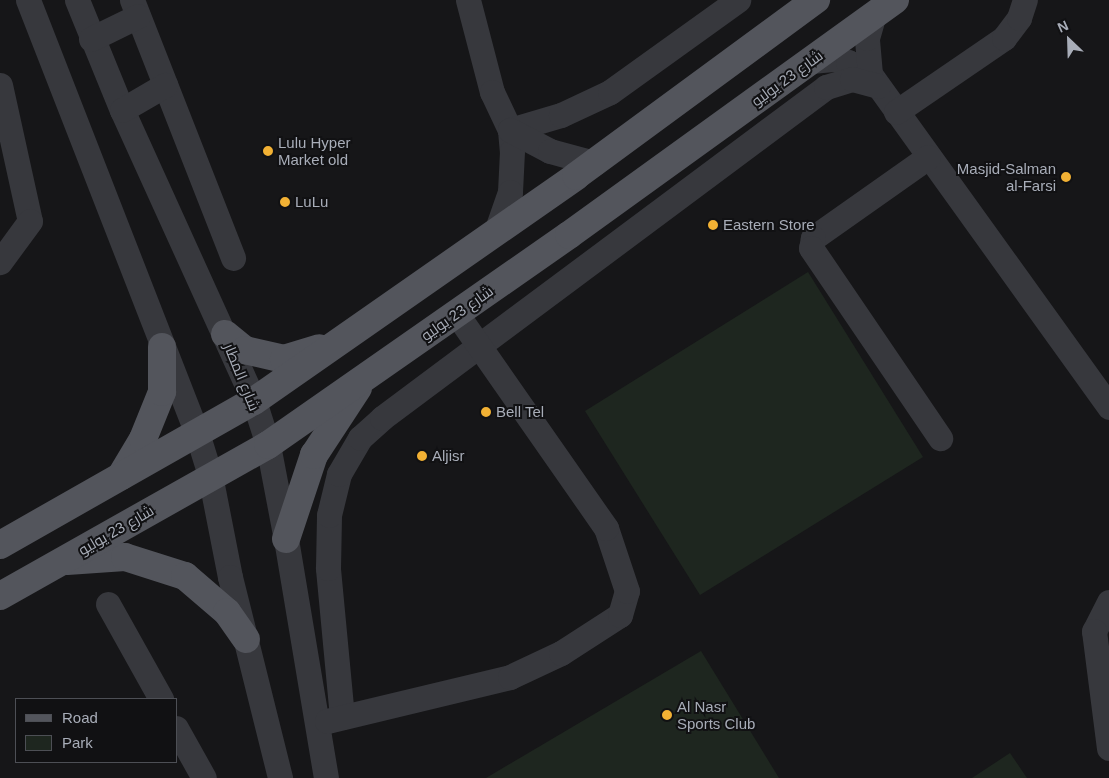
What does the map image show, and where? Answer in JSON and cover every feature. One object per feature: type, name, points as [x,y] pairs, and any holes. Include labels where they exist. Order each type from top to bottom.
[{"type":"main road","points":[[0,545],[254,402],[594,163],[816,0]]},
{"type":"main road","name":"شارع 23 يوليو","points":[[0,596],[210,475],[268,445],[885,7]]},
{"type":"main road","points":[[225,334],[245,350],[284,359],[342,341]]},
{"type":"main road","points":[[121,476],[142,438],[162,392],[162,347]]},
{"type":"main road","points":[[286,539],[314,455],[365,377]]},
{"type":"main road","points":[[63,561],[126,557],[185,576],[227,612],[246,639]]},
{"type":"street","points":[[28,0],[197,433],[210,475],[246,639],[280,778]]},
{"type":"street","name":"شارع المطار","points":[[77,0],[122,110],[225,334],[254,402],[268,445],[317,724],[328,772]]},
{"type":"street","points":[[468,0],[492,92],[510,130],[512,151],[510,192],[496,232]]},
{"type":"street","points":[[510,130],[561,115],[610,92],[738,0]]},
{"type":"street","points":[[896,112],[1004,38],[1019,18],[1026,0]]},
{"type":"street","points":[[874,80],[867,38],[885,7]]},
{"type":"street","points":[[91,38],[135,8],[233,258]]},
{"type":"street","points":[[810,61],[836,59],[854,64],[874,80],[1109,407]]},
{"type":"street","points":[[342,718],[328,568],[329,515],[339,474],[360,438],[382,418],[826,87],[852,79],[874,80]]},
{"type":"street","points":[[0,85],[30,221],[1,261]]},
{"type":"street","points":[[122,110],[165,85]]},
{"type":"street","points":[[510,130],[550,151],[594,163]]},
{"type":"street","points":[[928,157],[813,238],[811,248],[940,438]]},
{"type":"street","points":[[317,724],[510,677],[560,653],[620,615],[628,591],[606,528],[456,313]]},
{"type":"street","points":[[1109,602],[1094,631],[1109,748]]},
{"type":"street","points":[[108,604],[160,698]]},
{"type":"street","points":[[178,732],[204,778]]},
{"type":"green space","points":[[808,272],[923,457],[700,595],[585,411]]},
{"type":"green space","name":"Al Nasr Sports Club","points":[[701,651],[779,778],[486,778]]},
{"type":"green space","points":[[1010,753],[1027,778],[972,778]]},
{"type":"place","name":"Lulu Hyper Market old","points":[[268,151]]},
{"type":"place","name":"Masjid-Salman al-Farsi","points":[[1066,177]]},
{"type":"place","name":"LuLu","points":[[285,202]]},
{"type":"place","name":"Eastern Store","points":[[713,225]]},
{"type":"place","name":"Bell Tel","points":[[486,412]]},
{"type":"place","name":"Aljisr","points":[[422,456]]},
{"type":"place","name":"Al Nasr Sports Club","points":[[667,715]]}]
